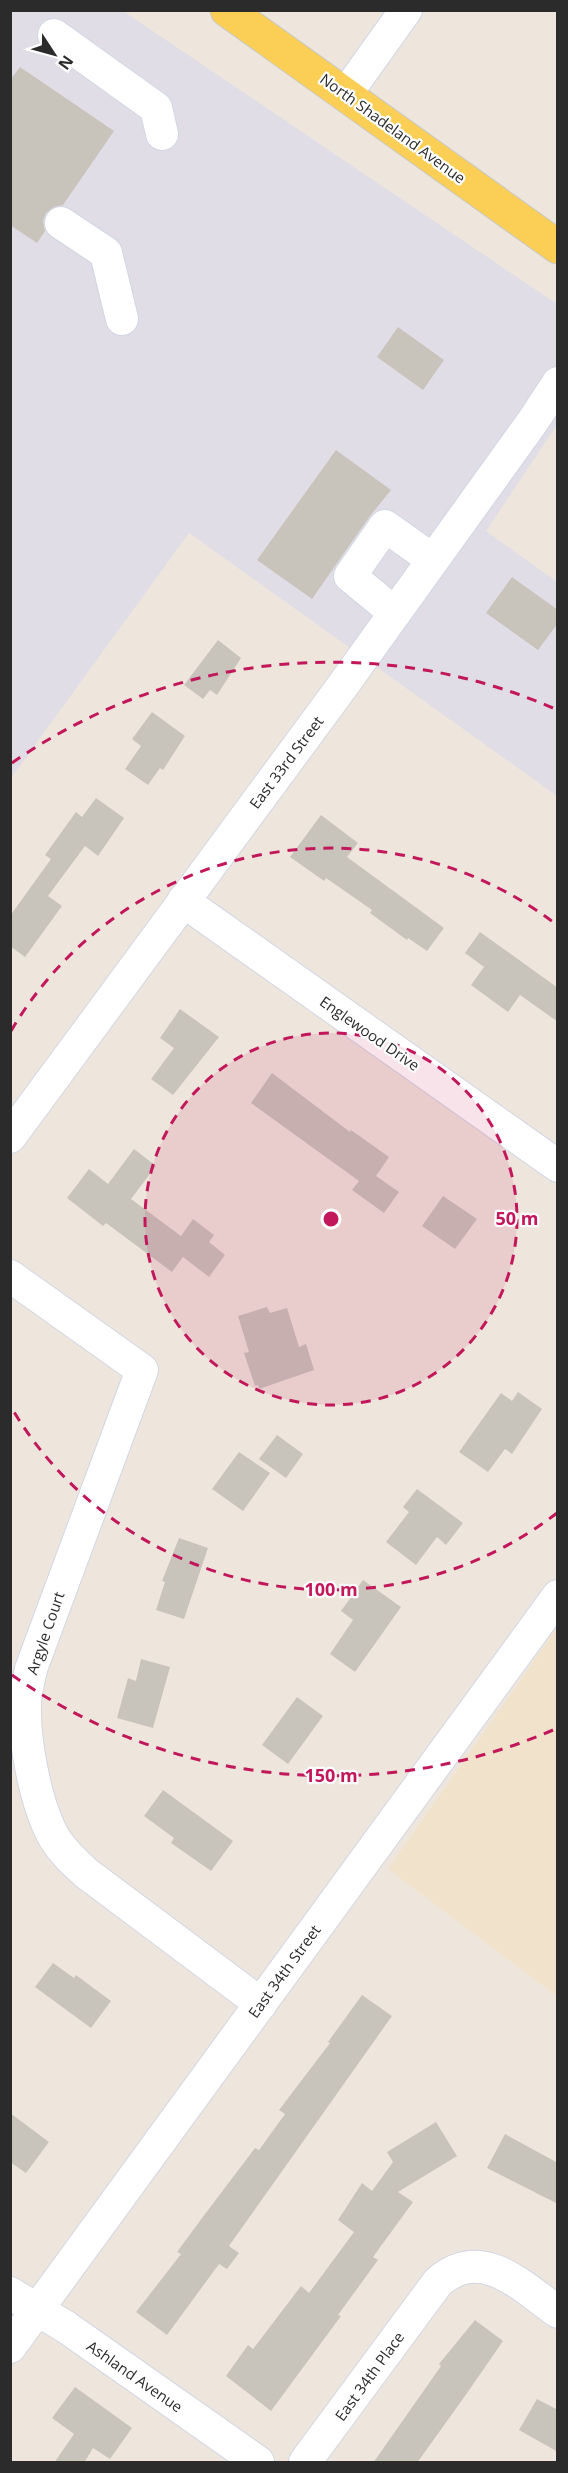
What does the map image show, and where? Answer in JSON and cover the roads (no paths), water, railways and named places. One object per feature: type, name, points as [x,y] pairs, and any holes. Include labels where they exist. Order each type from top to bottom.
[{"type":"main road","name":"North Shadeland Avenue","points":[[227,10],[558,247]]},
{"type":"street","points":[[346,94],[406,10]]},
{"type":"street","points":[[54,35],[156,108],[162,134]]},
{"type":"street","points":[[61,223],[106,253],[122,319]]},
{"type":"street","name":"East 33rd Street","points":[[10,1137],[395,613],[558,383]]},
{"type":"street","points":[[395,613],[350,576],[385,526],[433,560]]},
{"type":"street","name":"Englewood Drive","points":[[183,901],[558,1166]]},
{"type":"street","name":"Argyle Court","points":[[10,1276],[142,1370],[31,1668],[24,1703],[28,1754],[42,1806],[54,1837],[69,1858],[261,2004]]},
{"type":"street","name":"East 34th Street","points":[[10,2347],[558,1596]]},
{"type":"street","name":"East 34th Place","points":[[305,2463],[432,2289],[452,2272],[486,2266],[504,2274],[558,2312]]},
{"type":"street","name":"Ashland Avenue","points":[[10,2293],[66,2327],[258,2463]]}]
